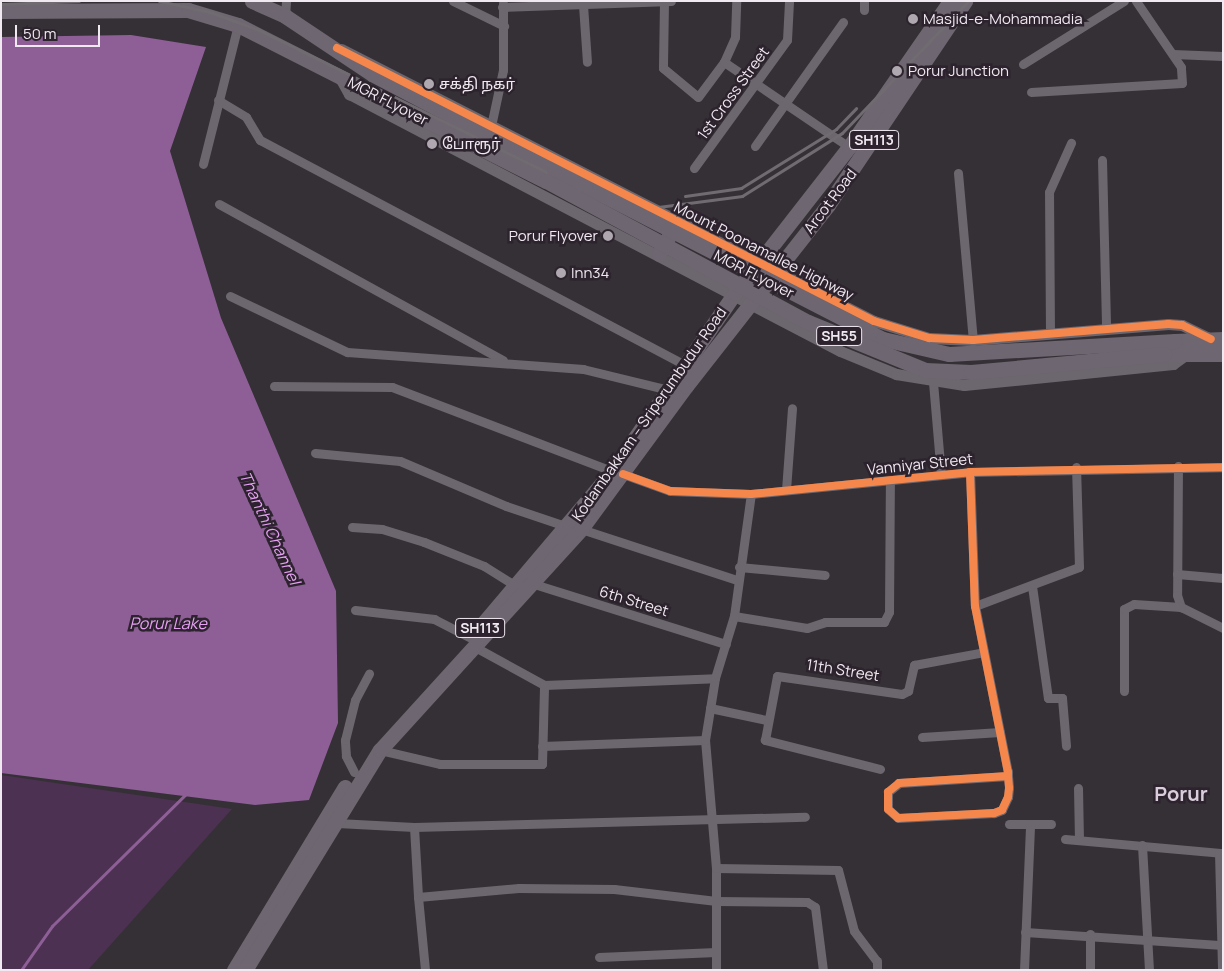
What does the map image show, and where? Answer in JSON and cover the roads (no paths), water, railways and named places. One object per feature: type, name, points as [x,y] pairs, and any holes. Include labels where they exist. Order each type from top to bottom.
[{"type":"main road","name":"SH55","points":[[252,1],[286,9],[337,48]]},
{"type":"main road","name":"Arcot Road","points":[[757,264],[849,148],[950,1]]},
{"type":"main road","name":"Arcot Road","points":[[774,273],[862,158],[965,1]]},
{"type":"main road","name":"SH55","points":[[1,11],[188,10],[238,25],[339,76]]},
{"type":"main road","name":"MGR FLyover","points":[[337,48],[372,74],[883,339],[949,354],[1217,339]]},
{"type":"main road","name":"MGR FLyover","points":[[339,76],[808,322],[925,370],[971,372],[1164,354],[1187,354]]},
{"type":"main road","points":[[659,254],[677,222]]},
{"type":"main road","name":"Kodambakkam – Sriperumbudur Road","points":[[618,472],[685,365],[757,264]]},
{"type":"main road","name":"Kodambakkam – Sriperumbudur Road","points":[[245,970],[315,847],[354,772],[373,744],[534,584],[618,472],[774,273]]},
{"type":"main road","name":"SH55","points":[[1187,354],[1223,354]]},
{"type":"main road","name":"Kodambakkam – Sriperumbudur Road","points":[[234,970],[315,847],[338,823],[358,781],[380,750],[475,642],[517,587],[575,528]]},
{"type":"street","points":[[453,1],[504,26]]},
{"type":"street","points":[[491,126],[503,70],[503,4],[671,1]]},
{"type":"street","points":[[664,2],[662,68],[698,97],[724,62],[736,32],[736,1]]},
{"type":"street","name":"1st Cross Street","points":[[694,168],[760,83],[788,40],[789,1]]},
{"type":"street","points":[[1023,64],[1124,1]]},
{"type":"street","points":[[1031,92],[1179,85],[1184,76],[1172,54],[1136,1]]},
{"type":"street","points":[[582,4],[587,62]]},
{"type":"street","points":[[755,146],[843,22]]},
{"type":"street","points":[[203,164],[238,25]]},
{"type":"street","name":"Mount Poonamallee Highway","points":[[337,48],[774,273],[838,304],[929,338],[973,340],[1050,332],[1182,325],[1217,339]]},
{"type":"street","points":[[1172,54],[1223,56]]},
{"type":"street","points":[[724,62],[760,83],[849,148]]},
{"type":"street","points":[[339,76],[349,94],[735,293],[750,303],[819,339],[896,374],[933,382],[990,383],[1173,364],[1187,354]]},
{"type":"street","points":[[218,100],[246,117],[260,140],[685,365]]},
{"type":"street","points":[[1050,332],[1049,192],[1071,143]]},
{"type":"street","points":[[1102,160],[1106,328]]},
{"type":"street","points":[[958,173],[973,340]]},
{"type":"street","points":[[219,204],[505,361]]},
{"type":"street","points":[[230,296],[347,352],[505,361],[583,369],[669,390]]},
{"type":"street","points":[[819,339],[838,304]]},
{"type":"street","points":[[933,382],[941,475]]},
{"type":"street","name":"Vanniyar Street","points":[[274,386],[392,387],[670,491],[751,494],[890,482],[970,472],[1076,467],[1223,467]]},
{"type":"street","points":[[786,490],[792,408]]},
{"type":"street","points":[[315,453],[400,461],[506,506],[737,580]]},
{"type":"street","points":[[1178,466],[1177,574],[1181,607]]},
{"type":"street","points":[[976,606],[1076,570],[1082,562],[1076,467]]},
{"type":"street","points":[[970,472],[976,606],[1008,776],[1008,797],[1002,810],[994,814],[898,818],[888,809],[888,792],[899,783],[1008,776]]},
{"type":"street","points":[[734,616],[807,628],[825,622],[884,622],[889,612],[890,482]]},
{"type":"street","points":[[716,970],[716,868],[705,740],[715,678],[734,616],[737,580],[751,494]]},
{"type":"street","points":[[352,526],[382,529],[433,546],[484,566],[517,587]]},
{"type":"street","points":[[739,566],[825,575]]},
{"type":"street","points":[[1177,574],[1223,578]]},
{"type":"street","name":"6th Street","points":[[534,584],[726,644]]},
{"type":"street","points":[[1032,586],[1048,698],[1062,698],[1066,746]]},
{"type":"street","points":[[1124,691],[1124,610],[1134,604],[1181,607],[1223,628]]},
{"type":"street","points":[[356,610],[434,619],[544,685],[715,678]]},
{"type":"street","name":"11th Street","points":[[766,720],[777,676],[902,694],[908,690],[914,665],[984,652]]},
{"type":"street","points":[[354,772],[345,740],[354,700],[368,674]]},
{"type":"street","points":[[380,750],[440,764],[542,764],[544,685]]},
{"type":"street","points":[[710,708],[766,720],[763,736],[769,743],[880,769]]},
{"type":"street","points":[[922,737],[1000,732]]},
{"type":"street","points":[[542,746],[705,740]]},
{"type":"street","points":[[1078,788],[1079,840]]},
{"type":"street","points":[[338,823],[414,827],[805,817]]},
{"type":"street","points":[[1009,824],[1051,824]]},
{"type":"street","points":[[1024,970],[1030,824]]},
{"type":"street","points":[[414,827],[425,970]]},
{"type":"street","points":[[1065,839],[1221,853],[1222,970]]},
{"type":"street","points":[[1142,845],[1149,970]]},
{"type":"street","points":[[716,868],[838,870],[854,931],[877,961],[877,970]]},
{"type":"street","points":[[418,897],[519,888],[614,889],[716,901],[812,904],[822,970]]},
{"type":"street","points":[[1025,932],[1090,934],[1221,944]]},
{"type":"street","points":[[1090,934],[1090,970]]},
{"type":"street","points":[[599,957],[716,952]]},
{"type":"water","name":"Porur Lake","points":[[131,35],[206,47],[170,151],[221,318],[336,591],[338,723],[309,800],[255,805],[1,773],[1,37]]},
{"type":"waterway","name":"Thanthi Channel","points":[[21,970],[52,926],[188,792]]},
{"type":"railway","points":[[1,4],[79,1]]},
{"type":"railway","points":[[159,1],[210,12],[259,30],[587,192],[658,207],[742,196],[842,133],[968,1]]},
{"type":"railway","points":[[685,196],[741,188],[836,129],[856,108]]},
{"type":"railway","points":[[549,165],[589,184],[624,192]]},
{"type":"place","name":"Masjid-e-Mohammadia","points":[[913,19]]},
{"type":"place","name":"Porur Junction","points":[[897,71]]},
{"type":"place","name":"சக்தி நகர்","points":[[429,84]]},
{"type":"place","name":"போரூர்","points":[[432,144]]},
{"type":"place","name":"Porur Flyover","points":[[608,236]]},
{"type":"place","name":"Inn34","points":[[561,273]]},
{"type":"district","name":"Porur","points":[[1181,793]]}]
